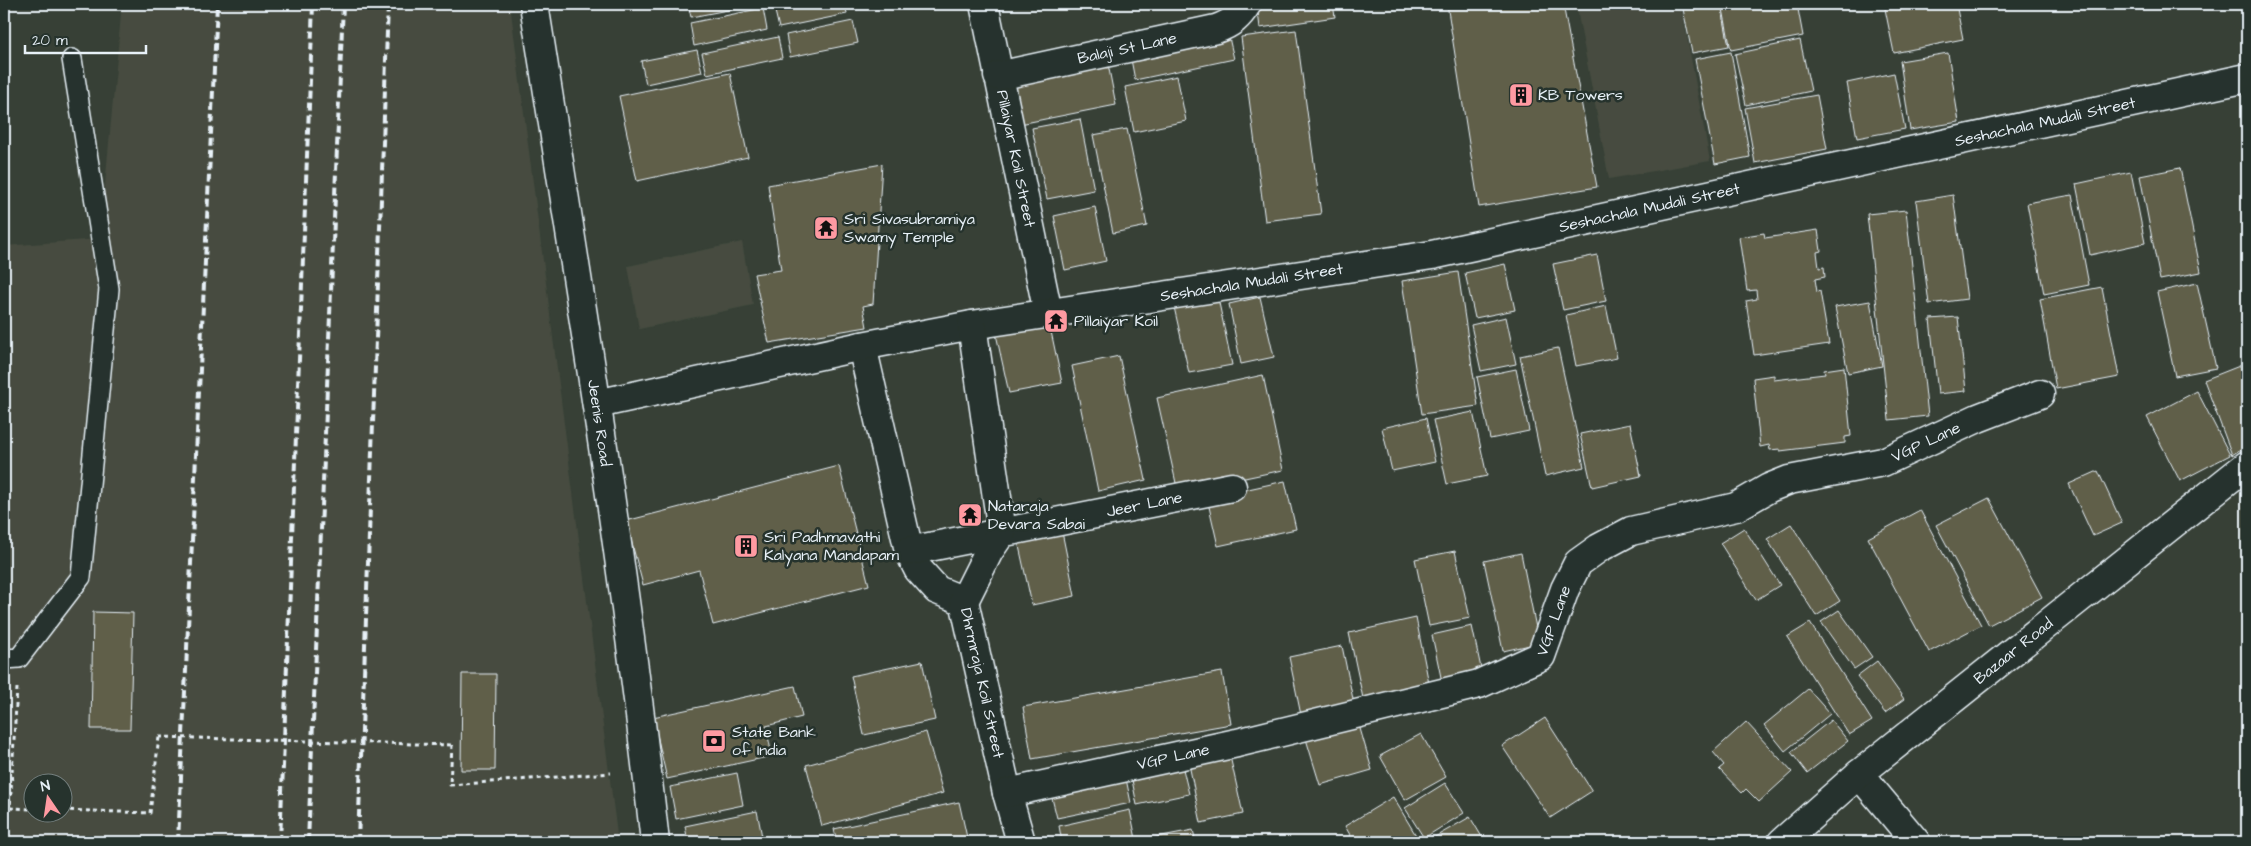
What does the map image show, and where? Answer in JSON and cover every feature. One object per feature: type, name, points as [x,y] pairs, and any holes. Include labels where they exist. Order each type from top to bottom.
[{"type":"street","name":"Jeenis Road","points":[[534,4],[597,404],[647,770],[655,842]]},
{"type":"street","name":"Pillaiyar Koil Street","points":[[984,4],[1048,313]]},
{"type":"street","name":"Balaji St Lane","points":[[998,76],[1216,29],[1228,24],[1240,15],[1247,4]]},
{"type":"street","name":"Seshachala Mudali Street","points":[[597,404],[862,346],[972,325],[1432,255],[2247,78]]},
{"type":"street","points":[[964,601],[989,551],[1002,532],[972,325]]},
{"type":"street","name":"Dhrmraja Koil Street","points":[[862,346],[910,551],[918,569],[937,590],[964,601],[1007,793],[1021,842]]},
{"type":"street","name":"VGP Lane","points":[[1007,793],[1237,743],[1479,684],[1541,656],[1566,589],[1578,563],[1599,548],[1631,531],[1736,507],[1768,488],[1789,480],[1883,462],[1978,418],[2040,394]]},
{"type":"street","name":"Bazaar Road","points":[[1782,842],[1859,774],[2247,465]]},
{"type":"street","name":"Jeer Lane","points":[[910,551],[1232,487]]},
{"type":"street","points":[[1859,774],[1916,842]]},
{"type":"lane","points":[[11,659],[80,577],[109,289],[72,59]]},
{"type":"path","points":[[11,659],[10,808],[22,809]]},
{"type":"path","points":[[72,810],[150,814],[159,737],[452,744],[450,785],[647,770]]},
{"type":"shaded area","points":[[122,4],[510,4],[618,842],[4,842],[4,246],[100,239]]},
{"type":"shaded area","points":[[1576,4],[1681,4],[1710,161],[1609,179]]},
{"type":"shaded area","points":[[742,242],[753,305],[639,329],[628,266]]},
{"type":"building","points":[[688,4],[759,4],[691,17]]},
{"type":"building","points":[[788,4],[845,4],[847,14],[779,28],[774,7]]},
{"type":"building","points":[[1257,4],[1333,4],[1335,17],[1260,28]]},
{"type":"building","name":"KB Towers","points":[[1447,4],[1563,4],[1597,187],[1479,207]]},
{"type":"building","points":[[1682,4],[1721,4],[1729,46],[1692,53]]},
{"type":"building","points":[[1722,4],[1797,4],[1803,36],[1731,50]]},
{"type":"building","points":[[1884,4],[1956,4],[1963,39],[1894,53]]},
{"type":"building","points":[[763,8],[767,30],[694,46],[690,23]]},
{"type":"building","points":[[853,21],[858,43],[790,57],[786,35]]},
{"type":"building","points":[[1227,29],[1234,59],[1135,80],[1129,49]]},
{"type":"building","points":[[1296,30],[1321,214],[1265,221],[1241,37]]},
{"type":"building","points":[[778,37],[782,58],[707,74],[702,53]]},
{"type":"building","points":[[1800,40],[1811,91],[1746,105],[1735,54]]},
{"type":"building","points":[[697,50],[702,72],[646,84],[641,61]]},
{"type":"building","points":[[1731,52],[1750,157],[1715,164],[1695,59]]},
{"type":"building","points":[[1948,53],[1959,122],[1910,130],[1900,61]]},
{"type":"building","points":[[1107,59],[1116,105],[1020,124],[1010,78]]},
{"type":"building","points":[[730,73],[748,157],[637,181],[619,96]]},
{"type":"building","points":[[1894,73],[1905,129],[1857,138],[1847,83]]},
{"type":"building","points":[[1177,76],[1186,121],[1134,132],[1125,87]]},
{"type":"building","points":[[1817,95],[1827,149],[1755,163],[1745,108]]},
{"type":"building","points":[[1080,119],[1094,190],[1047,199],[1032,128]]},
{"type":"building","points":[[1127,129],[1147,226],[1113,233],[1093,135]]},
{"type":"building","name":"Sri Sivasubramiya Swamy Temple","points":[[882,164],[873,304],[863,306],[867,327],[769,343],[754,274],[781,270],[768,185]]},
{"type":"building","points":[[2180,168],[2201,272],[2160,280],[2140,176]]},
{"type":"building","points":[[2131,172],[2145,243],[2090,255],[2076,184]]},
{"type":"building","points":[[1953,195],[1967,299],[1929,304],[1916,201]]},
{"type":"building","points":[[2072,195],[2089,285],[2044,294],[2027,203]]},
{"type":"building","points":[[1095,207],[1106,261],[1065,270],[1054,216]]},
{"type":"building","points":[[1906,210],[1928,416],[1889,420],[1867,214]]},
{"type":"building","points":[[1818,230],[1821,251],[1817,252],[1819,268],[1824,267],[1825,277],[1815,279],[1817,292],[1820,291],[1829,344],[1754,355],[1746,301],[1757,299],[1756,290],[1747,291],[1739,237],[1764,233],[1765,238]]},
{"type":"building","points":[[1597,255],[1606,301],[1563,310],[1553,264]]},
{"type":"building","points":[[1505,264],[1515,310],[1475,318],[1465,273]]},
{"type":"building","points":[[1458,272],[1478,406],[1422,414],[1402,281]]},
{"type":"building","points":[[2197,283],[2216,368],[2175,376],[2157,292]]},
{"type":"building","points":[[2102,287],[2119,377],[2056,389],[2040,299]]},
{"type":"building","points":[[1260,297],[1274,357],[1241,364],[1229,304]]},
{"type":"building","points":[[1218,298],[1232,365],[1189,373],[1174,307]]},
{"type":"building","points":[[1870,301],[1882,366],[1848,373],[1835,307]]},
{"type":"building","points":[[1606,306],[1617,358],[1576,366],[1566,315]]},
{"type":"building","points":[[1506,317],[1516,364],[1481,371],[1471,325]]},
{"type":"building","points":[[1958,317],[1966,391],[1938,394],[1930,319]]},
{"type":"building","points":[[1049,322],[1062,383],[1009,393],[996,334]]},
{"type":"building","points":[[1558,348],[1584,467],[1545,476],[1520,356]]},
{"type":"building","points":[[1119,356],[1146,480],[1098,491],[1072,366]]},
{"type":"building","points":[[2247,363],[2247,445],[2232,455],[2204,380]]},
{"type":"building","points":[[1844,367],[1851,436],[1845,437],[1845,443],[1780,451],[1780,449],[1770,450],[1769,445],[1760,447],[1753,378],[1774,375],[1774,380],[1825,374],[1824,370]]},
{"type":"building","points":[[1516,369],[1529,431],[1490,439],[1477,377]]},
{"type":"building","points":[[1263,375],[1283,470],[1178,492],[1157,398]]},
{"type":"building","points":[[2197,391],[2230,455],[2180,481],[2147,417]]},
{"type":"building","points":[[1473,412],[1487,476],[1447,484],[1433,420]]},
{"type":"building","points":[[1426,418],[1435,462],[1392,471],[1382,428]]},
{"type":"building","points":[[1630,424],[1641,476],[1592,487],[1580,434]]},
{"type":"building","name":"Sri Padhmavathi Kalyana Mandapam","points":[[839,466],[869,585],[713,625],[699,570],[643,585],[626,521]]},
{"type":"building","points":[[2098,471],[2122,523],[2093,536],[2069,484]]},
{"type":"building","points":[[1285,481],[1296,529],[1218,546],[1207,498]]},
{"type":"building","points":[[1989,498],[2042,597],[1989,625],[1936,525]]},
{"type":"building","points":[[1920,510],[1981,625],[1929,652],[1868,538]]},
{"type":"building","points":[[1791,524],[1840,601],[1816,616],[1767,539]]},
{"type":"building","points":[[1061,527],[1075,596],[1032,605],[1017,537]]},
{"type":"building","points":[[1744,528],[1780,585],[1756,600],[1720,543]]},
{"type":"building","points":[[1455,551],[1470,618],[1429,626],[1415,559]]},
{"type":"building","points":[[1521,553],[1539,643],[1503,651],[1484,561]]},
{"type":"building","points":[[1839,610],[1872,657],[1854,669],[1821,622]]},
{"type":"building","points":[[93,612],[133,613],[130,729],[91,729]]},
{"type":"building","points":[[1416,618],[1430,689],[1364,703],[1349,633]]},
{"type":"building","points":[[1810,623],[1872,721],[1849,735],[1787,637]]},
{"type":"building","points":[[1472,626],[1482,673],[1442,682],[1432,635]]},
{"type":"building","points":[[1342,646],[1355,709],[1302,720],[1289,657]]},
{"type":"building","points":[[922,661],[935,720],[864,735],[851,676]]},
{"type":"building","points":[[1877,661],[1904,699],[1885,713],[1857,676]]},
{"type":"building","points":[[1222,672],[1231,724],[1032,759],[1023,707]]},
{"type":"building","points":[[462,674],[496,674],[495,770],[461,770]]},
{"type":"building","name":"State Bank of India","points":[[795,686],[802,717],[766,726],[772,756],[667,779],[653,717]]},
{"type":"building","points":[[1808,689],[1830,714],[1785,751],[1764,725]]},
{"type":"building","points":[[1545,718],[1592,791],[1550,818],[1502,746]]},
{"type":"building","points":[[1831,720],[1848,741],[1807,773],[1791,752]]},
{"type":"building","points":[[1746,722],[1792,772],[1759,802],[1746,789],[1742,793],[1719,769],[1724,765],[1713,752]]},
{"type":"building","points":[[1359,725],[1372,770],[1320,785],[1306,739]]},
{"type":"building","points":[[926,732],[943,793],[822,826],[806,765]]},
{"type":"building","points":[[1421,734],[1446,777],[1405,800],[1380,756]]},
{"type":"building","points":[[1230,756],[1243,814],[1201,823],[1189,764]]},
{"type":"building","points":[[1182,765],[1189,794],[1137,805],[1131,775]]},
{"type":"building","points":[[737,773],[743,805],[676,819],[670,787]]},
{"type":"building","points":[[1125,774],[1131,803],[1057,818],[1050,790]]},
{"type":"building","points":[[1445,783],[1464,813],[1424,838],[1405,808]]},
{"type":"building","points":[[1393,797],[1420,842],[1354,842],[1345,826]]},
{"type":"building","points":[[959,802],[968,842],[837,842],[834,829]]},
{"type":"building","points":[[1130,810],[1136,839],[1123,842],[1062,842],[1059,826]]},
{"type":"building","points":[[757,811],[763,842],[688,842],[685,826]]},
{"type":"building","points":[[1470,817],[1485,842],[1426,842]]},
{"type":"building","points":[[1193,830],[1196,842],[1136,842],[1136,841]]},
{"type":"railway","points":[[178,842],[217,4]]},
{"type":"railway","points":[[280,842],[313,4]]},
{"type":"railway","points":[[308,842],[343,4]]},
{"type":"railway","points":[[358,842],[388,4]]},
{"type":"place","name":"KB Towers","points":[[1521,95]]},
{"type":"place","name":"Sri Sivasubramiya Swamy Temple","points":[[826,228]]},
{"type":"place","name":"Pillaiyar Koil","points":[[1056,321]]},
{"type":"place","name":"Nataraja Devara Sabai","points":[[970,515]]},
{"type":"place","name":"Sri Padhmavathi Kalyana Mandapam","points":[[746,546]]},
{"type":"place","name":"State Bank of India","points":[[714,741]]}]
